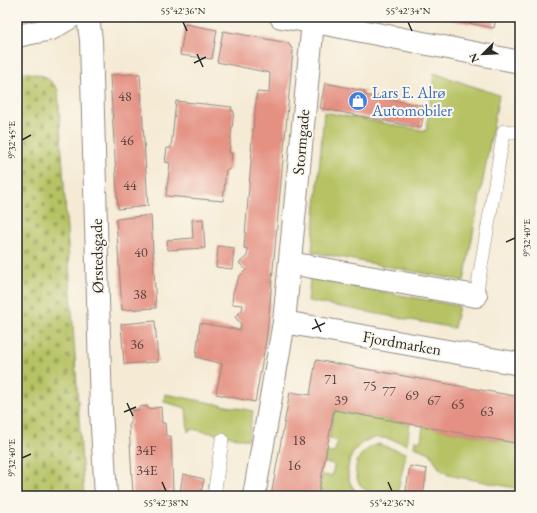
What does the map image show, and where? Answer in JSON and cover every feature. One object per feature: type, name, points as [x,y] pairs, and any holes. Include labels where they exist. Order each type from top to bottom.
[{"type":"street","points":[[17,36],[51,29],[70,17]]},
{"type":"street","name":"Ørstedsgade","points":[[88,17],[91,40],[101,410],[106,496]]},
{"type":"street","points":[[281,17],[520,62]]},
{"type":"street","name":"Stormgade","points":[[254,496],[284,322],[313,22]]},
{"type":"street","points":[[290,263],[476,296]]},
{"type":"street","name":"Fjordmarken","points":[[284,322],[520,364]]},
{"type":"lane","points":[[476,296],[504,131],[520,133]]},
{"type":"lane","points":[[214,496],[222,440]]},
{"type":"green space","points":[[23,72],[47,78],[58,90],[84,496],[17,496],[17,74]]},
{"type":"green space","points":[[434,73],[499,95],[464,281],[312,252],[324,112],[426,131]]},
{"type":"green space","points":[[310,278],[459,306],[454,328],[308,301]]},
{"type":"green space","points":[[165,394],[253,411],[248,440],[191,429],[188,432],[186,408],[164,402]]},
{"type":"green space","points":[[334,410],[410,424],[407,444],[386,438],[374,438],[365,441],[357,447],[352,455],[348,473],[350,482],[355,490],[363,496],[331,496],[319,490],[322,475],[332,476],[334,466],[331,463],[324,463],[326,452],[334,453],[338,441],[329,438]]},
{"type":"green space","points":[[423,426],[520,444],[520,489],[448,475],[439,468],[430,453],[414,447],[415,440],[421,441]]},
{"type":"green space","points":[[378,444],[406,453],[397,496],[372,493],[363,488],[358,481],[356,471],[357,461],[363,452]]},
{"type":"building","points":[[436,17],[496,17],[494,28]]},
{"type":"building","points":[[185,24],[217,30],[212,59],[180,55]]},
{"type":"building","points":[[223,31],[288,43],[293,50],[267,335],[255,402],[216,394],[222,364],[196,357],[200,323],[240,330],[241,324],[235,317],[242,310],[243,305],[232,304],[233,292],[239,277],[246,270],[239,263],[247,256],[248,249],[244,248],[257,92],[269,93],[270,73],[217,62]]},
{"type":"building","points":[[140,74],[148,206],[118,209],[110,75]]},
{"type":"building","name":"Lars E. Alrø Automobiler","points":[[325,83],[365,91],[364,95],[425,106],[421,128],[320,108]]},
{"type":"building","points":[[176,101],[232,107],[231,111],[234,111],[229,153],[232,153],[230,170],[226,170],[223,201],[166,196],[170,163],[165,162],[167,148],[171,148]]},
{"type":"building","points":[[151,215],[156,308],[122,310],[116,219]]},
{"type":"building","points":[[203,219],[205,248],[168,250],[167,240],[193,238],[192,220]]},
{"type":"building","points":[[218,246],[234,248],[232,269],[216,267]]},
{"type":"building","points":[[155,321],[158,362],[124,364],[121,324]]},
{"type":"building","points":[[316,360],[520,397],[520,444],[334,410],[318,496],[271,496],[290,392],[310,395]]},
{"type":"building","points":[[147,406],[148,409],[161,407],[162,423],[165,423],[166,436],[171,436],[173,491],[169,491],[169,496],[133,496],[129,425],[131,423],[131,410],[139,410],[139,407]]},
{"type":"building","points":[[410,466],[427,469],[423,496],[405,496]]},
{"type":"building","points":[[183,474],[204,479],[201,493],[197,492],[197,495],[180,492]]},
{"type":"place","name":"Lars E. Alrø Automobiler","points":[[358,101]]}]
